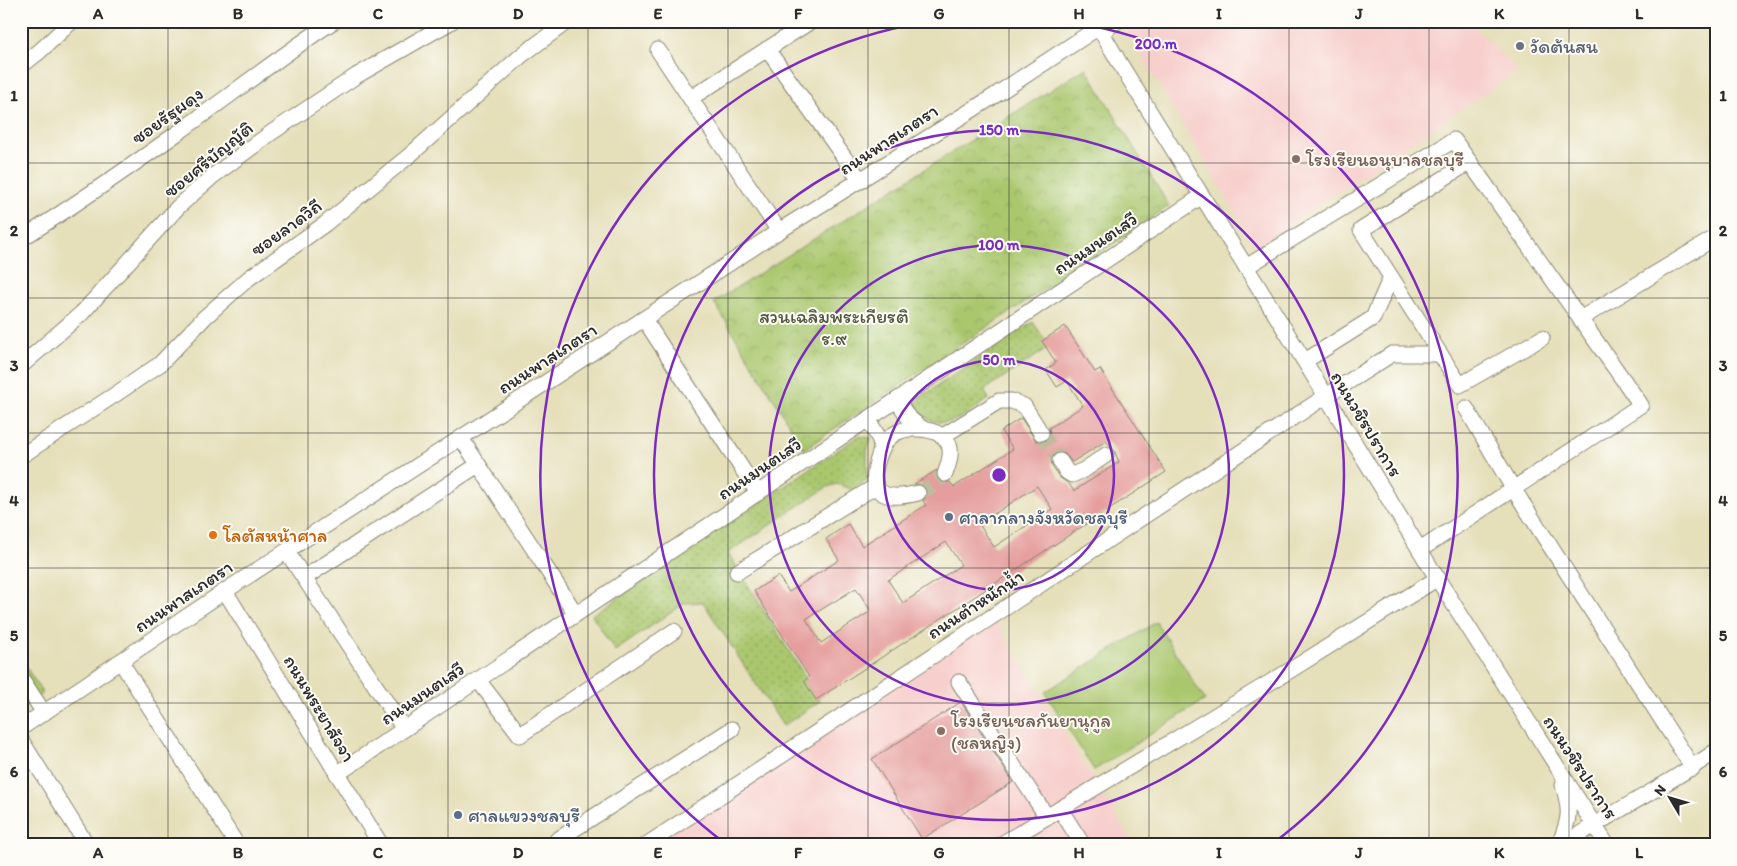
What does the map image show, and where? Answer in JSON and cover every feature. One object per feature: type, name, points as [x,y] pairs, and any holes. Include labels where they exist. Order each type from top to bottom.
[{"type":"street","points":[[21,66],[72,21]]},
{"type":"street","name":"ซอยรัฐผดุง","points":[[21,239],[94,192],[289,50],[334,21]]},
{"type":"street","name":"ซอยศรีบัญญัติ","points":[[21,366],[82,313],[178,207],[213,176],[271,133],[356,76],[452,21]]},
{"type":"street","name":"ซอยลาดวิถี","points":[[21,456],[160,364],[205,317],[249,278],[326,224],[410,155],[522,55],[568,21]]},
{"type":"street","points":[[691,98],[811,21]]},
{"type":"street","name":"ถนนพาสเภตรา","points":[[21,728],[225,591],[779,231],[1099,27],[1117,21]]},
{"type":"street","name":"ถนนวชิรปราการ","points":[[1099,27],[1420,550],[1607,845]]},
{"type":"street","points":[[767,49],[860,181]]},
{"type":"street","points":[[658,50],[779,231]]},
{"type":"street","points":[[1246,267],[1454,140],[1641,405],[1420,550]]},
{"type":"street","points":[[1470,162],[1361,230],[1460,385],[1542,338]]},
{"type":"street","name":"ถนนมนตเสวี","points":[[337,774],[1202,196]]},
{"type":"street","points":[[1580,319],[1716,237]]},
{"type":"street","points":[[1305,361],[1373,318],[1391,277]]},
{"type":"street","points":[[644,319],[758,493]]},
{"type":"street","name":"ถนนตำหนักน้ำ","points":[[646,845],[1392,354],[1440,354]]},
{"type":"street","points":[[896,400],[908,418],[923,429]]},
{"type":"street","points":[[943,436],[999,401],[1012,401],[1024,406],[1041,433]]},
{"type":"street","points":[[1466,408],[1514,490],[1692,768]]},
{"type":"street","points":[[868,420],[880,440],[881,450]]},
{"type":"street","points":[[918,493],[906,496],[891,496],[882,493],[876,486],[876,466],[881,450],[888,438],[902,430],[923,429],[943,436],[949,443],[951,452],[950,463],[945,474]]},
{"type":"street","points":[[460,438],[576,614]]},
{"type":"street","points":[[1060,461],[1066,472],[1072,475],[1084,470],[1106,455]]},
{"type":"street","points":[[304,578],[478,465]]},
{"type":"street","points":[[737,572],[876,486]]},
{"type":"street","points":[[286,552],[404,729]]},
{"type":"street","points":[[1000,845],[1289,671],[1438,578]]},
{"type":"street","name":"ถนนพระยาสัจจา","points":[[225,591],[381,845]]},
{"type":"street","points":[[478,680],[520,735],[674,631]]},
{"type":"street","points":[[121,662],[237,845]]},
{"type":"street","points":[[21,678],[44,713]]},
{"type":"street","points":[[959,682],[1047,817]]},
{"type":"street","points":[[554,845],[557,840],[732,729]]},
{"type":"street","points":[[21,740],[87,845]]},
{"type":"street","points":[[1563,845],[1595,824],[1692,768],[1716,751]]},
{"type":"street","points":[[1557,767],[1570,806],[1567,827],[1559,845]]},
{"type":"street","points":[[1060,809],[1083,845]]},
{"type":"shaded area","name":"โรงเรียนอนุบาลชลบุรี","points":[[1124,21],[1468,21],[1518,71],[1256,247],[1122,23]]},
{"type":"shaded area","name":"โรงเรียนชลกันยานุกูล (ชลหญิง)","points":[[992,616],[1134,845],[646,845]]},
{"type":"green space","name":"สวนเฉลิมพระเกียรติ ร.๙","points":[[1086,68],[1169,206],[804,449],[714,302]]},
{"type":"green space","points":[[1033,322],[1050,347],[984,390],[989,399],[959,418],[942,422],[925,417],[914,407],[915,401]]},
{"type":"green space","points":[[859,436],[871,438],[867,451],[867,479],[854,490],[837,484],[827,487],[728,553],[820,701],[783,726],[703,602],[685,603],[615,651],[592,615]]},
{"type":"green space","points":[[1156,622],[1205,700],[1094,770],[1045,692]]},
{"type":"green space","points":[[21,660],[43,693],[21,708]]},
{"type":"building","name":"ศาลากลางจังหวัดชลบุรี","points":[[1065,326],[1095,372],[1100,369],[1166,472],[816,700],[804,681],[809,677],[754,591],[778,576],[789,592],[839,560],[826,539],[848,524],[862,546],[926,505],[923,501],[927,495],[925,487],[920,484],[914,484],[937,470],[938,480],[942,483],[950,482],[954,487],[1013,449],[1001,431],[1021,418],[1036,441],[1046,441],[1050,433],[1049,428],[1083,406],[1067,381],[1057,387],[1046,370],[1056,363],[1042,341]],"holes":[[[1106,441],[1114,450],[1119,462],[1074,491],[1069,484],[1059,477],[1051,461],[1052,456],[1059,452],[1064,453],[1072,462]],[[1037,486],[1052,509],[994,547],[979,524]],[[946,542],[961,565],[903,603],[888,580]],[[856,588],[871,611],[821,643],[806,619]]]},
{"type":"building","points":[[961,702],[1013,782],[922,839],[872,759]]},
{"type":"tunnel","points":[[1041,433],[1060,461]]},
{"type":"tunnel","points":[[918,493],[931,487],[945,474]]},
{"type":"place","name":"วัดต้นสน","points":[[1520,46]]},
{"type":"place","name":"โรงเรียนอนุบาลชลบุรี","points":[[1296,159]]},
{"type":"place","name":"ศาลากลางจังหวัดชลบุรี","points":[[949,517]]},
{"type":"place","name":"โลตัสหน้าศาล","points":[[213,535]]},
{"type":"place","name":"โรงเรียนชลกันยานุกูล (ชลหญิง)","points":[[941,731]]},
{"type":"place","name":"ศาลแขวงชลบุรี","points":[[458,815]]}]
